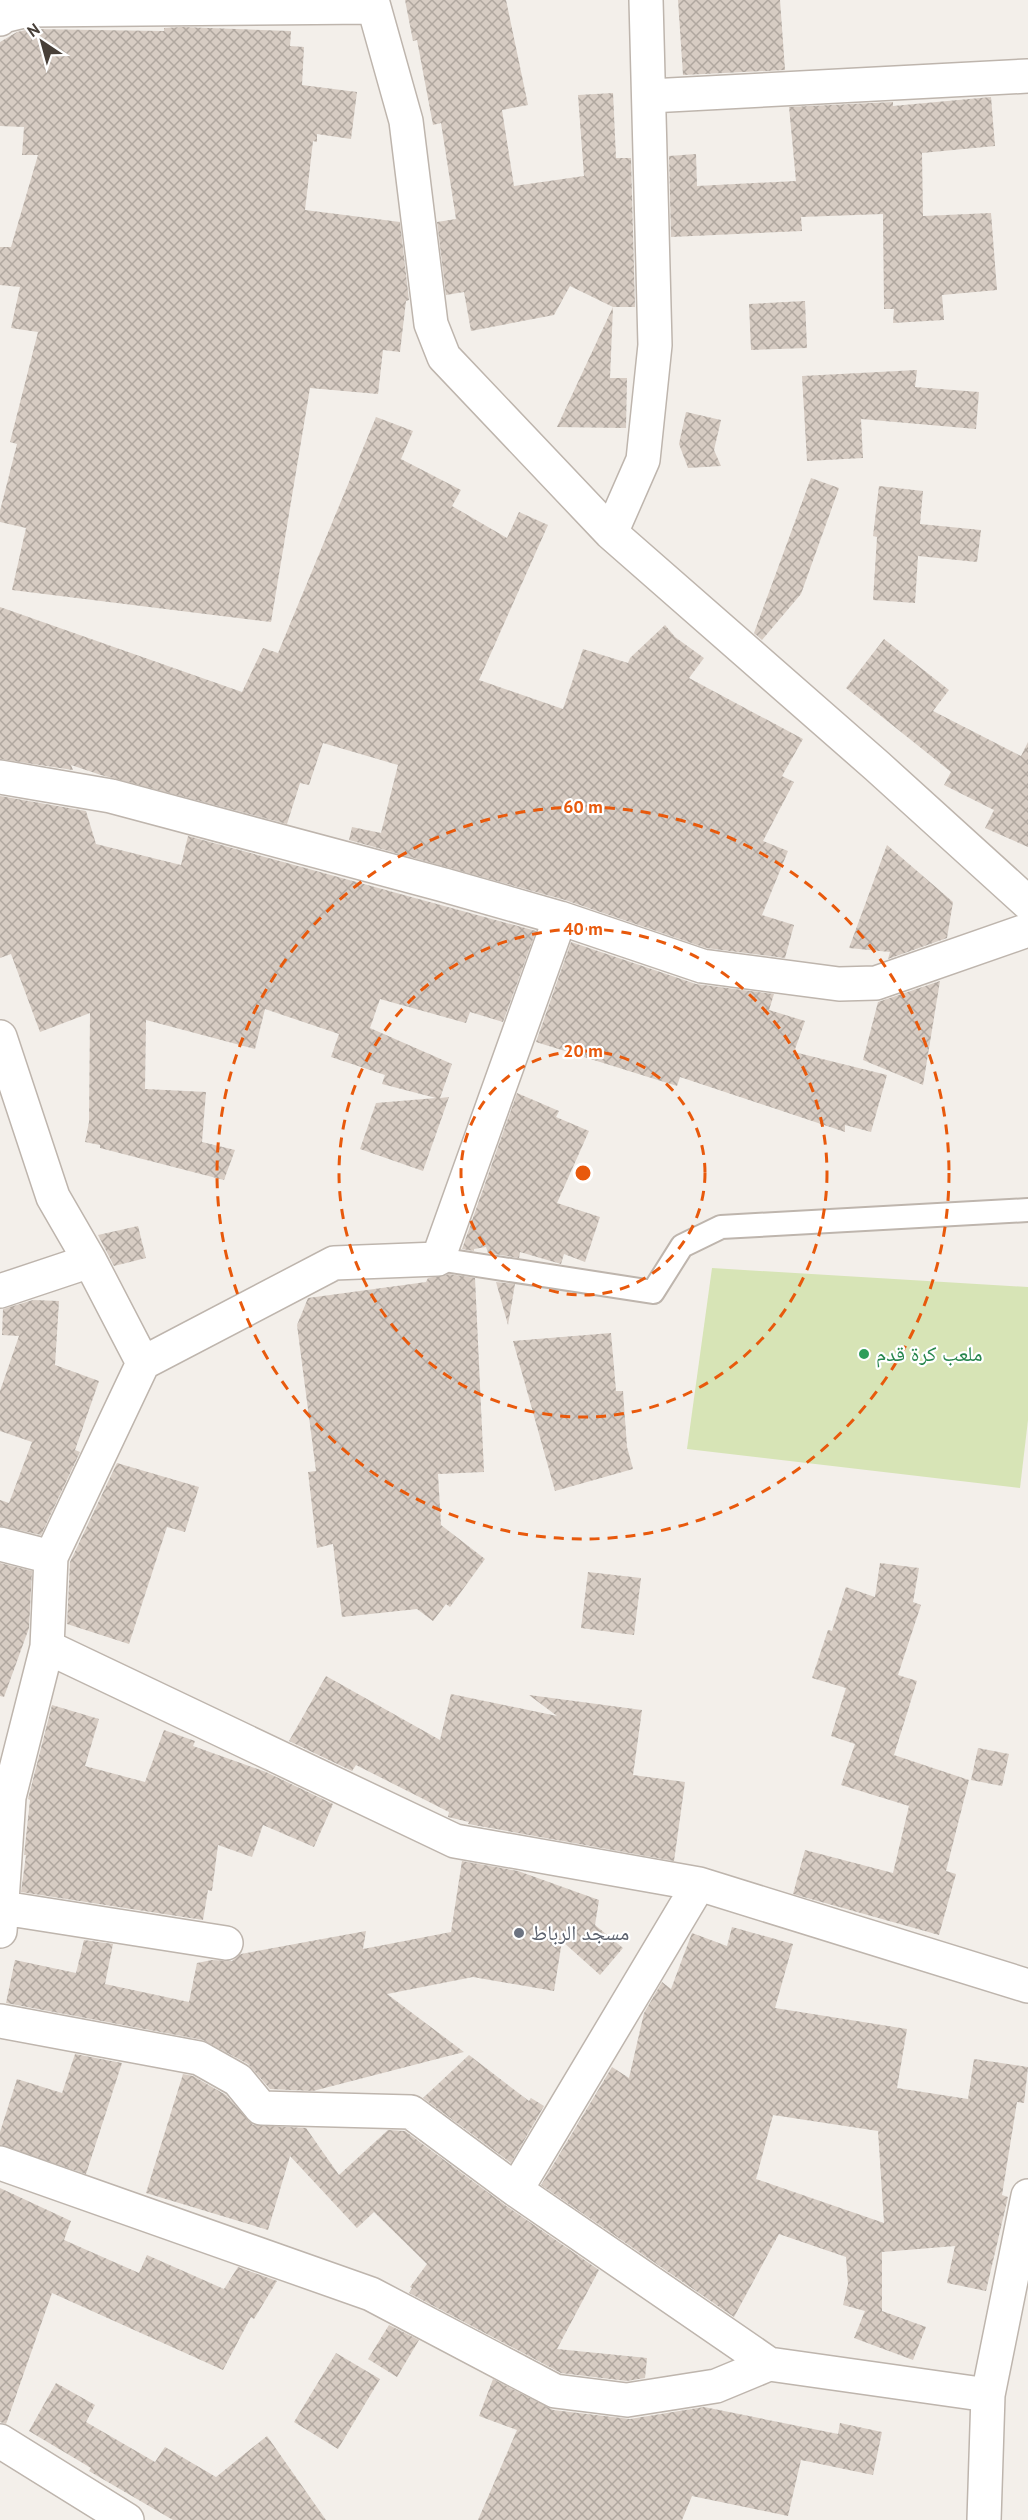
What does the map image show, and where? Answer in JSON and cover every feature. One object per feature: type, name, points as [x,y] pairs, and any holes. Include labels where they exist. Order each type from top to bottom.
[{"type":"street","points":[[611,533],[643,460],[655,345],[646,0]]},
{"type":"street","points":[[0,19],[3,16],[28,10],[373,4],[406,121],[431,324],[444,357],[611,533],[877,766],[1028,903]]},
{"type":"street","points":[[650,96],[1028,76]]},
{"type":"street","points":[[0,777],[111,796],[560,918],[702,966],[839,984],[876,983],[1028,930]]},
{"type":"street","points":[[226,1942],[1,1919],[4,1797],[47,1647],[51,1557],[143,1363],[334,1263],[438,1259],[560,918]]},
{"type":"street","points":[[0,1037],[53,1197],[90,1261],[143,1363]]},
{"type":"street","points":[[0,1291],[90,1261]]},
{"type":"street","points":[[0,1544],[51,1557]]},
{"type":"street","points":[[47,1647],[454,1841],[699,1884],[1028,1986]]},
{"type":"street","points":[[516,2190],[699,1884]]},
{"type":"street","points":[[0,2021],[198,2058],[238,2080],[261,2108],[411,2112],[516,2190],[769,2364],[988,2395]]},
{"type":"street","points":[[0,2163],[371,2294],[555,2391],[627,2400],[716,2386],[769,2364]]},
{"type":"street","points":[[984,2520],[988,2395],[1028,2196]]},
{"type":"street","points":[[0,2441],[128,2520]]},
{"type":"lane","points":[[438,1259],[652,1292],[681,1246],[721,1227],[1028,1210]]},
{"type":"green space","name":"ملعب كرة قدم","points":[[712,1268],[1028,1287],[1028,1420],[1020,1488],[687,1449]]},
{"type":"building","points":[[405,0],[506,0],[528,105],[502,110],[514,186],[584,176],[578,95],[613,93],[616,158],[631,158],[635,307],[613,307],[570,286],[554,315],[471,331],[464,292],[446,295],[437,222],[456,219],[441,123],[433,125],[417,40],[413,41]]},
{"type":"building","points":[[678,0],[780,0],[785,70],[683,75]]},
{"type":"building","points":[[164,28],[291,31],[290,46],[304,47],[302,85],[357,92],[351,139],[317,134],[317,142],[313,141],[305,210],[400,222],[409,300],[406,301],[400,352],[383,350],[378,394],[310,388],[271,622],[12,590],[26,528],[0,522],[0,511],[17,444],[10,442],[38,332],[11,328],[20,287],[0,285],[0,247],[11,247],[38,155],[22,155],[24,127],[0,126],[0,42],[17,32],[30,29],[164,31]]},
{"type":"building","points":[[991,97],[995,146],[922,153],[923,216],[991,213],[997,290],[942,295],[944,320],[893,323],[894,309],[884,309],[883,214],[801,217],[802,231],[671,237],[669,156],[696,154],[697,186],[796,181],[789,107],[893,102],[893,106]]},
{"type":"building","points":[[805,301],[807,348],[751,350],[749,304]]},
{"type":"building","points":[[613,307],[610,378],[627,378],[626,428],[557,427]]},
{"type":"building","points":[[917,370],[915,387],[979,392],[976,429],[861,419],[863,458],[807,461],[802,376]]},
{"type":"building","points":[[686,412],[721,420],[714,450],[721,466],[688,468],[679,444]]},
{"type":"building","points":[[376,417],[413,431],[401,459],[461,490],[452,506],[507,538],[519,512],[548,525],[479,680],[563,709],[583,649],[628,663],[630,658],[665,625],[675,637],[704,658],[689,678],[803,739],[782,776],[794,782],[763,841],[788,851],[762,915],[794,925],[785,958],[706,948],[565,900],[349,840],[352,827],[381,833],[398,765],[323,743],[309,785],[300,783],[287,824],[71,765],[73,770],[0,759],[0,607],[242,692],[263,648],[278,653]]},
{"type":"building","points":[[811,478],[839,488],[801,594],[762,640],[754,633]]},
{"type":"building","points":[[879,486],[923,491],[920,524],[981,530],[977,562],[918,556],[915,603],[873,600],[877,537],[873,536]]},
{"type":"building","points":[[884,639],[949,690],[933,711],[1021,756],[1028,742],[1028,847],[985,828],[994,810],[944,785],[951,772],[846,688]]},
{"type":"building","points":[[0,796],[86,811],[96,844],[181,865],[188,836],[536,931],[503,1022],[470,1012],[466,1023],[380,999],[370,1028],[452,1064],[440,1098],[449,1097],[423,1171],[360,1149],[376,1103],[436,1098],[382,1084],[385,1075],[331,1057],[339,1034],[265,1009],[255,1049],[146,1020],[145,1089],[206,1092],[202,1142],[235,1150],[224,1180],[100,1148],[100,1145],[85,1142],[89,1122],[90,1013],[40,1032],[11,954],[0,958]]},
{"type":"building","points":[[887,845],[953,902],[947,938],[888,959],[890,952],[849,948]]},
{"type":"building","points":[[571,942],[696,984],[774,994],[769,1010],[805,1021],[794,1052],[887,1075],[871,1132],[845,1125],[845,1132],[680,1077],[677,1086],[536,1042]]},
{"type":"building","points":[[940,981],[923,1085],[863,1060],[878,1002]]},
{"type":"building","points":[[517,1093],[559,1111],[556,1117],[589,1131],[557,1203],[600,1217],[585,1262],[564,1254],[561,1264],[520,1252],[519,1258],[488,1253],[486,1247],[474,1249],[474,1251],[462,1249]]},
{"type":"building","points":[[138,1226],[146,1258],[114,1266],[98,1235]]},
{"type":"building","points":[[449,1274],[475,1278],[484,1472],[438,1474],[441,1525],[485,1559],[450,1607],[446,1604],[433,1621],[417,1609],[342,1617],[333,1544],[317,1548],[308,1472],[316,1471],[297,1325],[308,1298],[426,1282],[428,1278]]},
{"type":"building","points":[[496,1282],[515,1284],[508,1325]]},
{"type":"building","points":[[33,1300],[59,1301],[55,1365],[99,1381],[75,1450],[80,1452],[41,1535],[0,1526],[0,1500],[9,1503],[32,1442],[0,1431],[0,1391],[19,1336],[2,1335],[3,1309]]},
{"type":"building","points":[[611,1333],[616,1391],[623,1391],[627,1447],[633,1469],[555,1491],[513,1341]]},
{"type":"building","points":[[117,1463],[199,1487],[185,1532],[167,1527],[129,1644],[67,1624],[70,1562]]},
{"type":"building","points":[[0,1563],[32,1571],[29,1628],[4,1697],[0,1696]]},
{"type":"building","points":[[880,1563],[919,1568],[913,1602],[921,1605],[898,1675],[917,1681],[894,1755],[969,1780],[946,1871],[956,1874],[939,1935],[793,1894],[805,1850],[893,1873],[909,1806],[841,1785],[855,1744],[831,1736],[846,1688],[812,1678],[828,1630],[832,1631],[846,1587],[875,1597]]},
{"type":"building","points":[[588,1572],[641,1578],[634,1635],[581,1628]]},
{"type":"building","points":[[326,1676],[440,1740],[451,1694],[557,1716],[529,1695],[642,1710],[633,1775],[685,1782],[674,1861],[468,1824],[469,1822],[448,1817],[449,1812],[356,1765],[352,1771],[289,1741]]},
{"type":"building","points":[[52,1705],[99,1719],[85,1766],[145,1782],[164,1730],[195,1741],[193,1746],[266,1772],[333,1804],[314,1847],[263,1825],[252,1857],[218,1845],[212,1891],[208,1890],[203,1920],[21,1892],[26,1855],[24,1855],[30,1800],[28,1799]]},
{"type":"building","points":[[978,1748],[1009,1754],[1002,1786],[971,1780]]},
{"type":"building","points":[[462,1861],[518,1871],[599,1900],[595,1925],[623,1948],[600,1975],[562,1941],[554,1991],[473,1977],[387,1994],[464,2052],[313,2091],[270,2089],[248,2064],[203,2040],[6,2003],[15,1960],[76,1973],[84,1940],[113,1944],[105,1984],[189,2002],[197,1963],[212,1960],[232,1961],[241,1954],[366,1931],[363,1949],[451,1932]]},
{"type":"building","points":[[732,1927],[793,1944],[775,2008],[907,2029],[897,2088],[968,2099],[974,2059],[1028,2067],[1024,2103],[1017,2102],[1002,2195],[1008,2197],[986,2291],[947,2283],[955,2246],[882,2252],[882,2311],[926,2327],[913,2360],[854,2338],[865,2311],[843,2305],[848,2284],[846,2257],[779,2234],[734,2317],[541,2185],[612,2067],[629,2078],[644,2013],[662,1982],[671,1989],[692,1933],[727,1946]],"holes":[[[773,2115],[878,2131],[884,2223],[756,2179]]]},
{"type":"building","points":[[75,2054],[122,2063],[86,2174],[0,2145],[0,2132],[17,2079],[62,2093]]},
{"type":"building","points":[[469,2055],[529,2101],[531,2098],[544,2106],[511,2163],[423,2098]]},
{"type":"building","points":[[183,2074],[193,2076],[226,2095],[253,2125],[306,2128],[339,2175],[388,2130],[405,2131],[505,2205],[599,2270],[557,2349],[647,2358],[645,2378],[627,2381],[561,2373],[409,2293],[412,2288],[410,2287],[427,2264],[374,2212],[357,2228],[290,2156],[268,2230],[146,2193]]},
{"type":"building","points":[[0,2188],[71,2221],[64,2240],[139,2273],[147,2255],[224,2289],[238,2267],[277,2281],[254,2319],[251,2317],[223,2370],[52,2293],[6,2424],[0,2422]]},
{"type":"building","points":[[389,2325],[419,2340],[397,2377],[368,2359]]},
{"type":"building","points":[[336,2353],[380,2379],[338,2449],[294,2422]]},
{"type":"building","points":[[493,2379],[553,2410],[630,2419],[704,2407],[838,2434],[840,2423],[882,2432],[873,2475],[801,2460],[788,2516],[692,2496],[682,2520],[478,2520],[517,2430],[479,2416]]},
{"type":"building","points":[[56,2383],[95,2405],[86,2422],[155,2462],[165,2447],[216,2477],[267,2436],[326,2520],[173,2520],[89,2471],[91,2468],[29,2431]]},
{"type":"place","name":"ملعب كرة قدم","points":[[864,1354]]},
{"type":"place","name":"مسجد الرباط","points":[[519,1933]]}]
